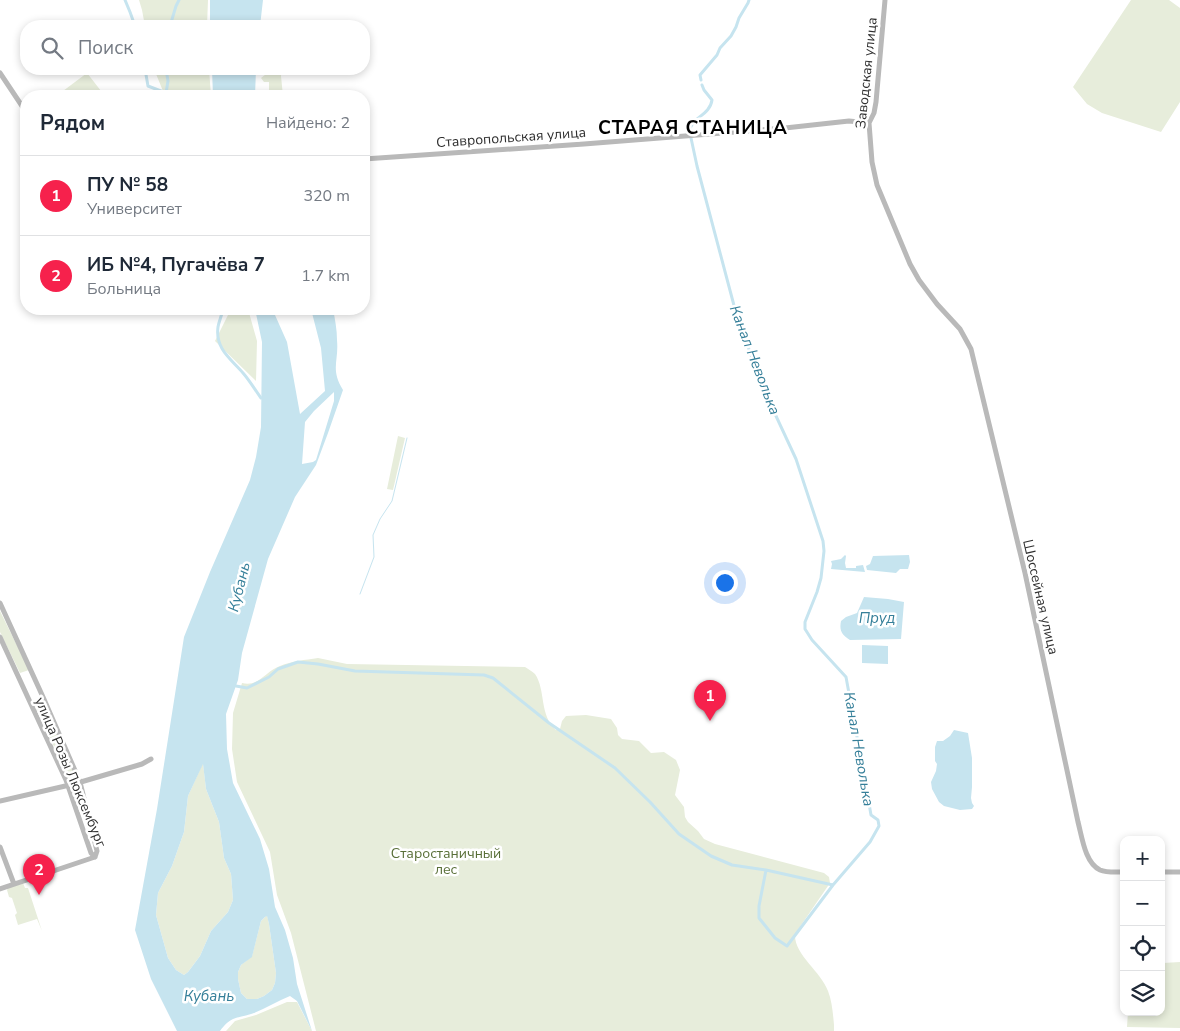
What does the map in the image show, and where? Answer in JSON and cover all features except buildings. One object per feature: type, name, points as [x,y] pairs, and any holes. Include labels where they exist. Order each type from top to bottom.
[{"type":"main road","name":"Заводская улица","points":[[885,0],[876,102],[874,113],[869,123],[872,162],[877,185],[910,264],[925,289],[963,333]]},
{"type":"main road","points":[[0,74],[20,103]]},
{"type":"main road","name":"Ставропольская улица","points":[[370,159],[785,128],[849,121],[869,123]]},
{"type":"main road","name":"Шоссейная улица","points":[[963,333],[971,349],[981,388],[1025,573],[1078,822],[1087,853],[1094,866],[1102,871],[1120,872]]},
{"type":"main road","name":"улица Розы Люксембург","points":[[0,603],[44,697],[80,782],[98,851],[96,857],[90,853],[68,785],[0,637]]},
{"type":"main road","points":[[0,801],[80,782],[142,764],[151,759]]},
{"type":"main road","points":[[0,848],[14,884]]},
{"type":"main road","points":[[0,889],[96,857]]},
{"type":"main road","points":[[1165,872],[1180,872]]},
{"type":"green space","points":[[139,0],[208,0],[207,20],[144,20]]},
{"type":"green space","points":[[1131,0],[1169,0],[1180,8],[1180,102],[1161,132],[1102,113],[1087,104],[1073,87]]},
{"type":"green space","points":[[84,75],[89,75],[100,90],[64,90]]},
{"type":"green space","points":[[156,75],[209,75],[211,90],[163,90]]},
{"type":"green space","points":[[265,75],[281,75],[282,90],[269,90],[269,82],[264,82],[261,78]]},
{"type":"green space","points":[[228,315],[250,315],[257,341],[256,381],[215,341]]},
{"type":"green space","points":[[398,436],[405,438],[393,490],[387,489]]},
{"type":"green space","points":[[0,611],[29,670],[20,673],[0,632]]},
{"type":"green space","name":"Старостаничный лес","points":[[318,658],[347,664],[525,667],[535,674],[538,680],[547,717],[556,730],[560,729],[562,721],[566,716],[586,715],[611,719],[617,728],[618,735],[622,739],[639,741],[651,753],[664,752],[676,760],[680,770],[675,795],[684,807],[685,817],[688,822],[704,839],[715,844],[824,873],[829,877],[830,883],[795,934],[796,942],[803,956],[825,984],[828,991],[834,1031],[316,1031],[291,933],[277,895],[270,852],[237,782],[232,749],[233,713],[242,683],[248,684],[258,681],[275,668],[285,664]]},
{"type":"green space","points":[[43,699],[77,779],[70,781],[34,704]]},
{"type":"green space","points":[[203,763],[206,789],[219,822],[224,858],[231,874],[233,900],[228,912],[211,931],[200,956],[184,975],[176,970],[168,958],[156,915],[158,893],[172,866],[184,832],[188,796]]},
{"type":"green space","points":[[23,883],[25,888],[28,888],[42,931],[37,919],[18,925],[15,915],[17,913],[7,890]]},
{"type":"green space","points":[[267,915],[276,973],[275,983],[272,990],[264,996],[257,999],[247,999],[241,993],[238,972],[241,965],[252,956],[261,921]]},
{"type":"green space","points":[[1180,962],[1180,1028],[1127,1027],[1128,1016],[1165,1016],[1165,963]]},
{"type":"green space","points":[[287,1002],[297,1002],[312,1031],[226,1031],[235,1021],[256,1015]]},
{"type":"water","points":[[210,0],[263,0],[261,20],[210,20]]},
{"type":"water","points":[[212,75],[256,75],[255,90],[213,90]]},
{"type":"water","name":"Кубань","points":[[256,315],[275,315],[287,342],[300,414],[325,391],[321,348],[313,315],[334,315],[337,336],[336,370],[343,390],[316,465],[295,497],[268,559],[242,653],[238,680],[226,714],[227,749],[233,783],[260,839],[269,869],[275,907],[285,930],[293,958],[297,984],[312,1031],[297,1001],[290,996],[254,1013],[235,1018],[228,1022],[220,1031],[177,1031],[151,979],[135,930],[157,809],[184,637],[250,480],[261,427],[262,342]],"holes":[[[334,392],[334,401],[316,460],[302,464],[305,422]],[[203,764],[206,789],[219,822],[224,858],[231,874],[233,900],[228,912],[211,931],[200,956],[184,975],[176,970],[168,958],[156,915],[158,893],[172,866],[184,832],[188,796]],[[267,916],[276,973],[275,983],[272,990],[264,996],[257,999],[247,999],[241,993],[238,972],[241,965],[252,957],[261,921]]]},
{"type":"water","points":[[845,555],[846,568],[856,568],[856,566],[863,565],[865,572],[831,569],[831,561],[841,559]]},
{"type":"water","points":[[909,555],[908,569],[900,569],[896,573],[867,570],[866,566],[870,564],[873,556]]},
{"type":"water","name":"Пруд","points":[[864,597],[904,602],[901,639],[850,640],[843,634],[840,627],[841,621],[857,613]]},
{"type":"water","points":[[862,645],[888,646],[888,664],[862,663]]},
{"type":"water","points":[[954,730],[968,733],[972,758],[971,798],[974,806],[972,809],[960,810],[944,806],[939,802],[932,789],[931,782],[937,764],[935,761],[935,747],[937,741],[943,741]]},
{"type":"waterway","points":[[125,0],[133,20]]},
{"type":"waterway","points":[[172,20],[179,0]]},
{"type":"waterway","name":"Канал Неволька","points":[[701,80],[700,75],[731,36],[749,0]]},
{"type":"waterway","points":[[146,75],[148,86],[158,90]]},
{"type":"waterway","points":[[166,90],[167,75]]},
{"type":"waterway","name":"Канал Неволька","points":[[690,132],[693,123],[708,110],[712,100],[702,85]]},
{"type":"waterway","name":"Канал Неволька","points":[[691,138],[736,313],[762,386],[796,459],[823,541],[824,551],[821,578],[805,622],[805,629],[812,640],[846,677],[871,815],[878,820],[879,826],[870,842],[833,885],[787,946],[775,938],[759,918],[759,906],[766,870]]},
{"type":"waterway","points":[[221,315],[218,327],[221,348],[246,376],[261,398]]},
{"type":"waterway","points":[[360,594],[374,557],[373,535],[380,519],[392,501],[407,438]]},
{"type":"waterway","points":[[236,686],[247,688],[269,677],[278,669],[298,662],[355,671],[484,675],[493,678],[549,723],[615,768],[679,834],[711,856],[732,865],[766,870],[833,885]]},
{"type":"place","name":"ПУ № 58","points":[[710,721]]},
{"type":"place","name":"ИБ №4, Пугачёва 7","points":[[39,895]]},
{"type":"district","name":"СТАРАЯ СТАНИЦА","points":[[693,127]]}]
